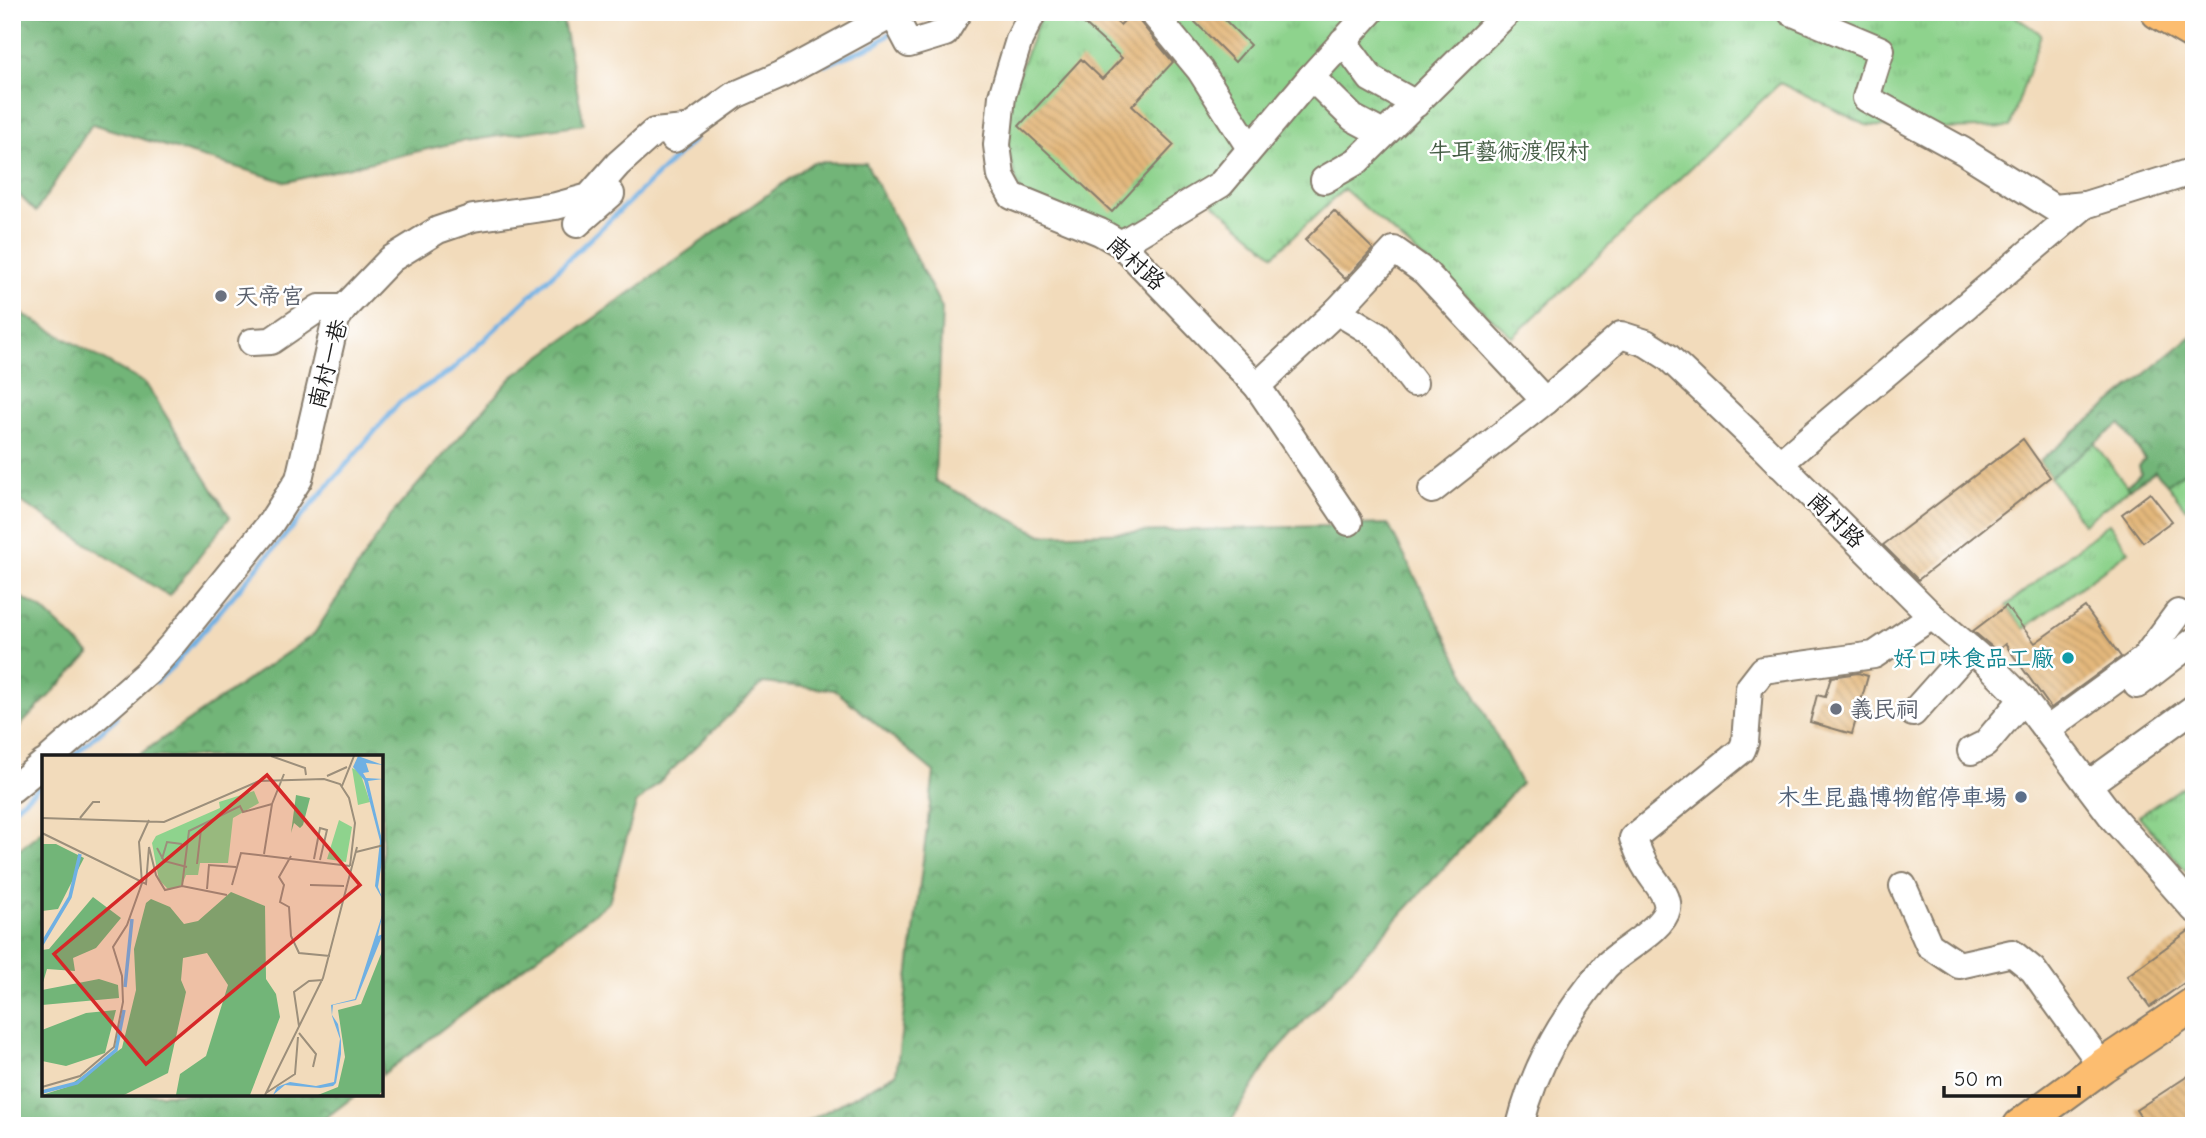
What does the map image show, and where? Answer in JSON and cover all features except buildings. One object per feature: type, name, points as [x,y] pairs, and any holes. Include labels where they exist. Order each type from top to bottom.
[{"type":"main road","points":[[2158,12],[2194,33]]},
{"type":"main road","points":[[2020,1126],[2194,1004]]},
{"type":"street","points":[[894,13],[909,44],[945,33],[958,12]]},
{"type":"street","name":"南村路","points":[[1033,12],[1019,40],[1002,96],[997,145],[1001,176],[1012,196],[1100,232],[1121,244],[1257,386],[1349,522]]},
{"type":"street","points":[[1153,12],[1200,70],[1250,148]]},
{"type":"street","points":[[1121,244],[1221,184],[1370,12]]},
{"type":"street","points":[[1324,180],[1357,162],[1508,12]]},
{"type":"street","points":[[1791,12],[1881,50],[1866,98],[1963,151],[2054,208],[2085,205],[2194,171]]},
{"type":"street","name":"南村一巷","points":[[53,755],[148,671],[174,643],[270,524],[299,479],[336,319],[391,259],[438,230],[473,218],[556,206],[589,197],[618,164],[654,132],[685,129],[736,95],[781,75],[894,13]]},
{"type":"street","points":[[1343,41],[1371,79],[1416,104]]},
{"type":"street","points":[[1311,77],[1353,118],[1383,134]]},
{"type":"street","points":[[577,224],[685,129]]},
{"type":"street","points":[[1779,464],[1884,384],[2085,205]]},
{"type":"street","points":[[1257,386],[1337,311],[1394,250],[1425,272],[1545,401]]},
{"type":"street","points":[[252,342],[271,341],[319,308],[344,308]]},
{"type":"street","points":[[1337,311],[1378,336],[1414,383]]},
{"type":"street","name":"南村路","points":[[1432,490],[1545,401],[1620,335],[1646,343],[1668,357],[1932,616],[2023,699],[2080,778],[2194,909]]},
{"type":"street","points":[[2053,737],[2144,659],[2178,613]]},
{"type":"street","points":[[1520,1126],[1527,1096],[1564,1020],[1608,964],[1661,921],[1667,911],[1667,900],[1644,866],[1633,838],[1742,750],[1749,688],[1763,670],[1874,655],[1932,616]]},
{"type":"street","points":[[2053,737],[2194,641]]},
{"type":"street","points":[[1913,713],[1970,649]]},
{"type":"street","points":[[1971,751],[1985,744],[2023,699]]},
{"type":"street","points":[[2080,778],[2194,708]]},
{"type":"street","points":[[12,789],[42,765]]},
{"type":"street","points":[[1903,886],[1930,945],[1959,965],[2012,953],[2033,970],[2102,1066]]},
{"type":"green space","points":[[12,12],[561,12],[584,124],[458,142],[286,182],[92,124],[36,212],[12,188]]},
{"type":"green space","name":"牛耳藝術渡假村","points":[[1042,12],[2008,12],[2041,34],[2010,127],[1911,130],[1866,125],[1780,83],[1513,337],[1344,189],[1274,255],[1200,192],[1125,235],[1020,195],[1005,139],[1012,91]]},
{"type":"green space","points":[[813,162],[866,163],[942,308],[935,481],[1042,535],[1388,524],[1521,783],[1273,1055],[1228,1126],[799,1126],[896,1074],[934,772],[835,690],[763,683],[636,804],[609,902],[383,1074],[383,755],[139,755],[314,634],[391,515],[512,377]]},
{"type":"green space","points":[[12,308],[146,384],[230,517],[169,596],[12,496]]},
{"type":"green space","points":[[2194,334],[2194,465],[2167,484],[2155,471],[2129,489],[2127,485],[2141,473],[2139,466],[2145,459],[2120,424],[2050,477],[2039,462]]},
{"type":"green space","points":[[2094,443],[2129,489],[2083,524],[2050,477]]},
{"type":"green space","points":[[2194,465],[2194,502],[2185,508],[2167,484]]},
{"type":"green space","points":[[2109,523],[2129,551],[2024,629],[2006,606]]},
{"type":"green space","points":[[12,592],[42,609],[90,654],[12,734]]},
{"type":"green space","points":[[2194,779],[2194,881],[2139,816]]},
{"type":"green space","points":[[42,831],[42,1096],[354,1096],[315,1126],[12,1126],[12,855]]},
{"type":"waterway","points":[[905,22],[917,12]]},
{"type":"waterway","points":[[826,65],[876,44],[892,32]]},
{"type":"waterway","points":[[156,682],[172,667],[400,402],[451,371],[694,140]]},
{"type":"waterway","points":[[74,755],[117,717]]},
{"type":"waterway","points":[[12,810],[42,784]]},
{"type":"place","name":"天帝宮","points":[[221,296]]},
{"type":"place","name":"好口味食品工廠","points":[[2068,658]]},
{"type":"place","name":"義民祠","points":[[1836,709]]},
{"type":"place","name":"木生昆蟲博物館停車場","points":[[2021,797]]}]
